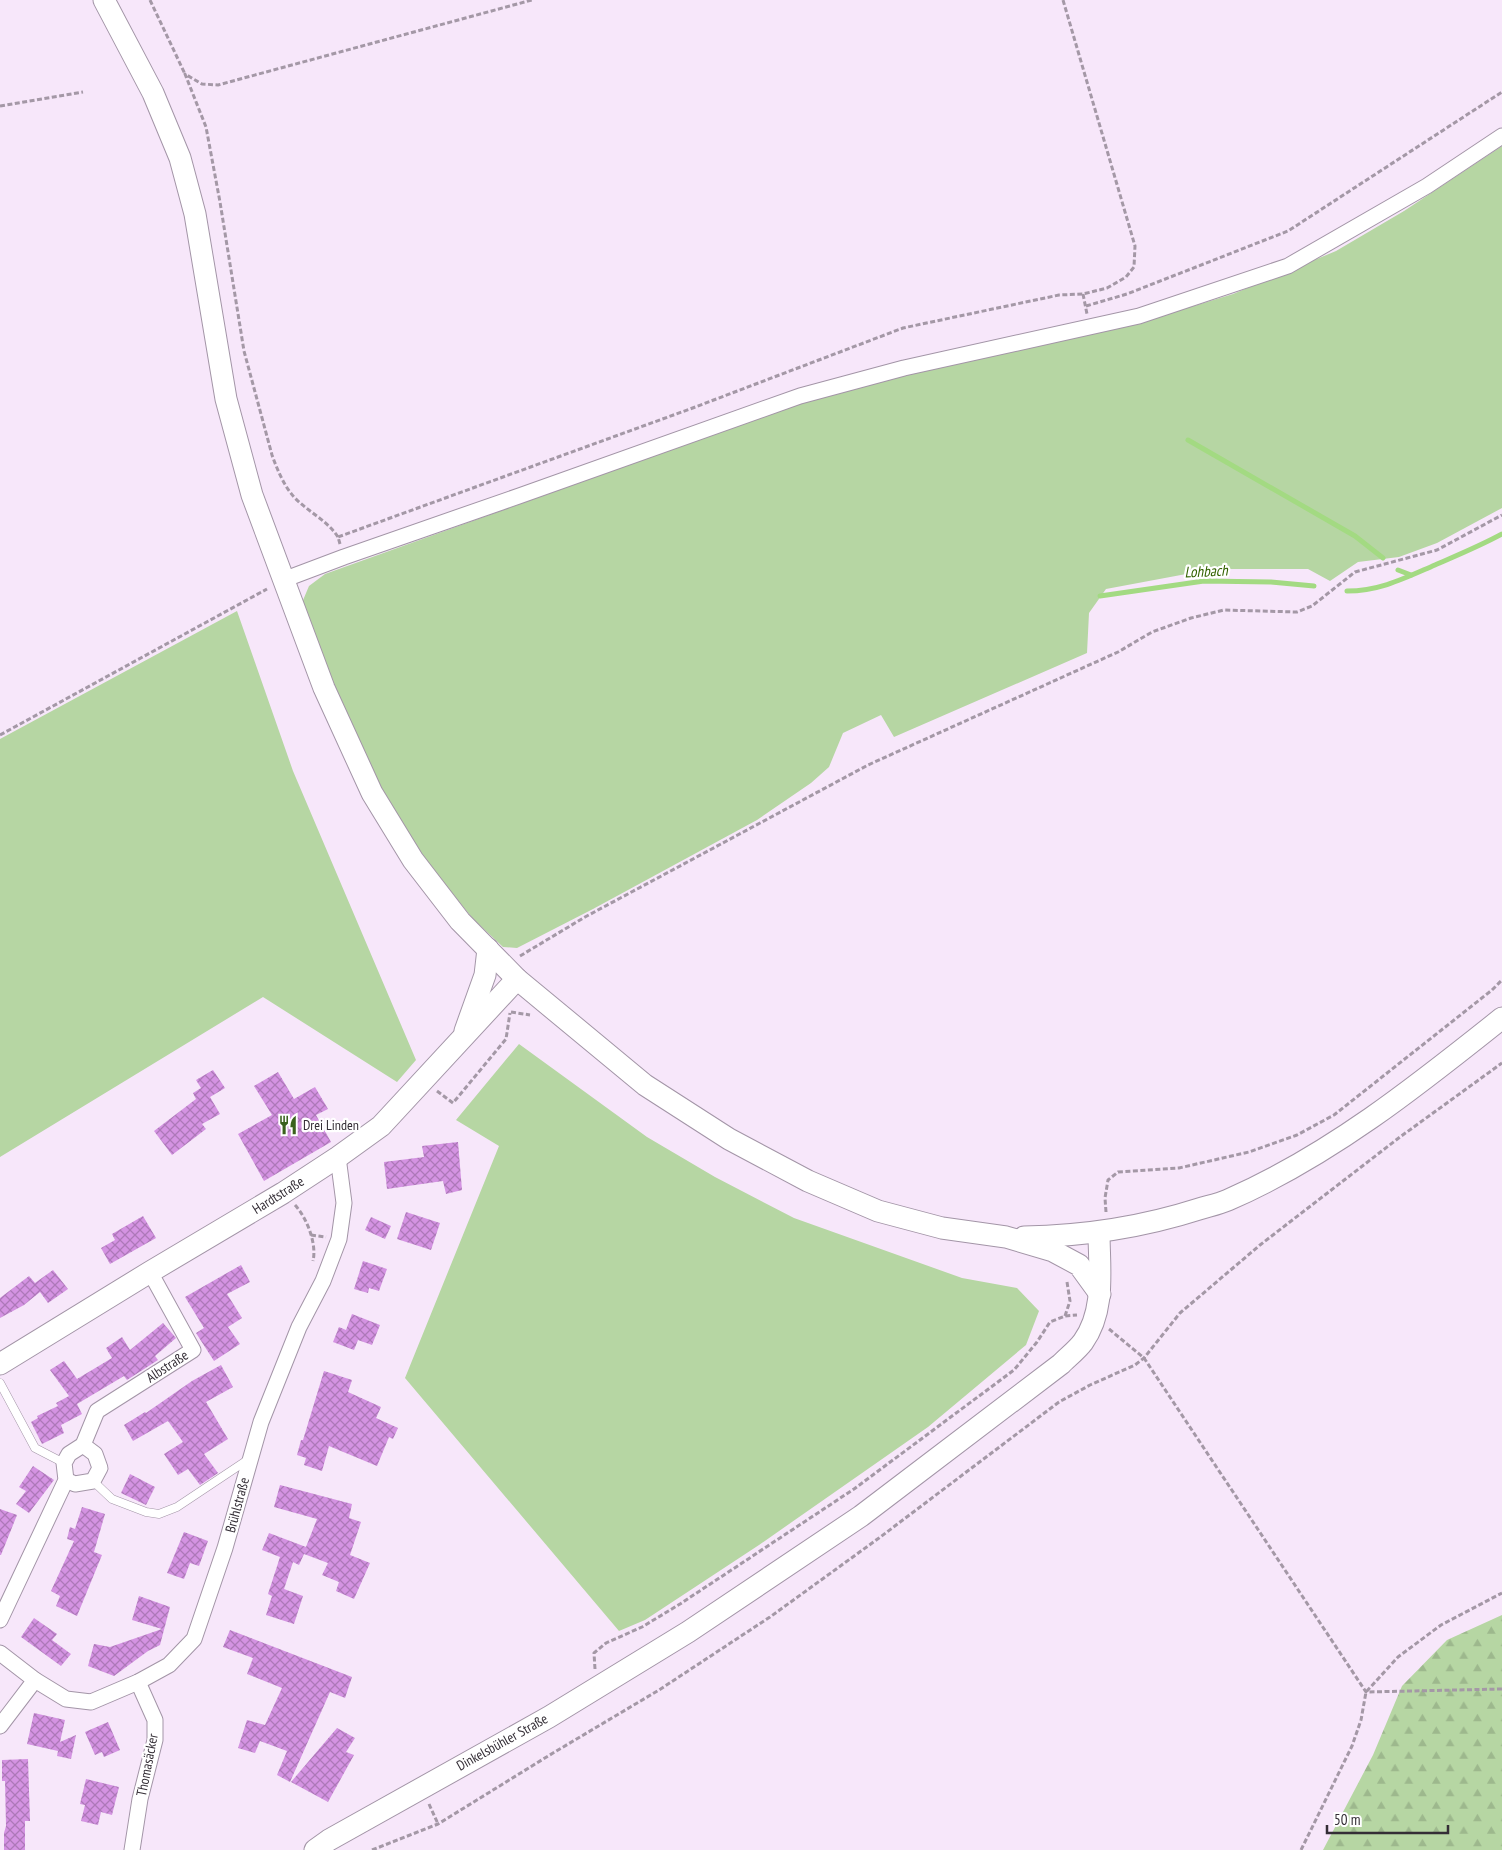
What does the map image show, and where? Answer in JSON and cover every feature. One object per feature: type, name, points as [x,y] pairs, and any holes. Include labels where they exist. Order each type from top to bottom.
[{"type":"main road","points":[[104,0],[153,92],[180,158],[195,214],[226,399],[252,495],[324,688],[372,794],[413,860],[460,922],[512,974],[645,1085],[729,1139],[808,1181],[878,1211],[942,1228],[1006,1237],[1053,1251],[1079,1265],[1100,1294]]},
{"type":"main road","points":[[463,1037],[485,975],[488,949]]},
{"type":"main road","name":"Hardtstraße","points":[[0,1364],[284,1193],[381,1126],[463,1037],[512,974]]},
{"type":"main road","points":[[1006,1237],[1103,1231],[1166,1220],[1227,1200],[1308,1159],[1376,1114],[1502,1018]]},
{"type":"main road","name":"Dinkelsbühler Straße","points":[[315,1850],[363,1820],[549,1716],[688,1632],[861,1516],[1060,1364],[1083,1342],[1095,1318],[1100,1294],[1103,1231]]},
{"type":"street","points":[[283,580],[344,556],[800,396],[904,368],[1139,316],[1288,266],[1427,186],[1502,136]]},
{"type":"street","name":"Brühlstraße","points":[[0,1653],[35,1680],[66,1699],[91,1702],[138,1682],[169,1665],[194,1639],[225,1548],[261,1422],[299,1327],[323,1281],[339,1239],[344,1203],[338,1157]]},
{"type":"street","name":"Albstraße","points":[[64,1463],[69,1454],[83,1446],[97,1411],[193,1350],[150,1272]]},
{"type":"street","points":[[66,1480],[75,1484],[93,1481],[100,1468],[95,1454],[83,1446]]},
{"type":"street","points":[[0,1620],[66,1480],[64,1463]]},
{"type":"street","points":[[0,1726],[35,1680]]},
{"type":"street","name":"Thomasäcker","points":[[132,1850],[140,1799],[155,1740],[155,1720],[138,1682]]},
{"type":"lane","points":[[0,1383],[35,1448],[64,1463]]},
{"type":"lane","points":[[93,1481],[112,1499],[146,1512],[159,1514],[177,1507],[250,1459]]},
{"type":"path","points":[[150,0],[185,74],[206,127],[244,351],[276,467],[294,496],[331,526],[338,537],[344,556]]},
{"type":"path","points":[[185,74],[202,84],[218,86],[532,0]]},
{"type":"path","points":[[338,537],[690,409],[903,328],[1059,295],[1084,294],[1106,288],[1126,277],[1134,267],[1135,246],[1062,0]]},
{"type":"path","points":[[0,106],[83,92]]},
{"type":"path","points":[[1086,306],[1127,294],[1288,231],[1502,92]]},
{"type":"path","points":[[512,974],[520,956],[585,917],[868,765],[1118,652],[1152,632],[1191,618],[1224,610],[1297,612],[1312,606],[1355,572],[1437,550],[1502,515]]},
{"type":"path","points":[[0,735],[283,580]]},
{"type":"path","points":[[1103,1231],[1108,1180],[1118,1172],[1179,1168],[1249,1152],[1298,1136],[1334,1114],[1492,990],[1502,980]]},
{"type":"path","points":[[423,1080],[453,1103],[506,1039],[510,1012]]},
{"type":"path","points":[[372,1850],[438,1824],[659,1690],[778,1612],[1059,1402],[1135,1365],[1144,1358],[1180,1313],[1260,1244],[1400,1137],[1502,1063]]},
{"type":"path","points":[[284,1193],[299,1209],[311,1235],[314,1258],[311,1266]]},
{"type":"path","points":[[600,1686],[594,1666],[594,1653],[606,1643],[642,1627],[680,1604],[854,1489],[1014,1370],[1037,1342],[1050,1322],[1065,1316]]},
{"type":"path","points":[[1095,1318],[1144,1358],[1366,1692]]},
{"type":"path","points":[[1301,1850],[1352,1746],[1366,1692],[1398,1657],[1441,1625],[1502,1593]]},
{"type":"path","points":[[1366,1692],[1502,1689]]},
{"type":"green space","points":[[1502,146],[1502,508],[1437,543],[1399,557],[1358,562],[1330,581],[1308,569],[1213,569],[1106,589],[1089,613],[1087,653],[894,737],[881,715],[843,733],[829,767],[811,783],[757,820],[517,948],[503,947],[473,919],[419,852],[380,785],[347,715],[301,605],[309,586],[325,574],[812,399],[944,366],[1125,327],[1233,294],[1336,251],[1404,211]]},
{"type":"green space","points":[[237,611],[293,771],[416,1060],[397,1082],[263,997],[0,1157],[0,739]]},
{"type":"green space","points":[[519,1044],[647,1137],[715,1177],[794,1218],[962,1278],[1017,1288],[1039,1311],[1026,1345],[928,1427],[759,1545],[645,1620],[619,1631],[405,1378],[499,1146],[456,1120]]},
{"type":"green space","points":[[1502,1615],[1502,1850],[1323,1850],[1373,1755],[1402,1686],[1447,1640]]},
{"type":"building","points":[[213,1070],[225,1088],[210,1097],[220,1114],[202,1124],[206,1129],[172,1155],[154,1131],[196,1099],[193,1093],[201,1088],[196,1080]]},
{"type":"building","name":"Drei Linden","points":[[278,1072],[294,1099],[315,1087],[328,1109],[316,1115],[331,1142],[264,1181],[238,1134],[272,1115],[254,1086]]},
{"type":"building","points":[[458,1142],[462,1190],[446,1194],[443,1181],[387,1189],[384,1162],[424,1157],[422,1146]]},
{"type":"building","points":[[406,1212],[440,1223],[431,1250],[397,1239]]},
{"type":"building","points":[[143,1216],[156,1238],[110,1264],[101,1248],[115,1240],[112,1234]]},
{"type":"building","points":[[371,1217],[391,1226],[385,1239],[365,1230]]},
{"type":"building","points":[[363,1261],[387,1269],[379,1291],[369,1288],[368,1293],[354,1289]]},
{"type":"building","points":[[241,1265],[250,1282],[227,1294],[242,1318],[228,1327],[240,1344],[214,1361],[196,1333],[204,1328],[185,1297]]},
{"type":"building","points":[[53,1270],[68,1289],[48,1303],[40,1292],[24,1305],[0,1318],[0,1298],[29,1276],[35,1283]]},
{"type":"building","points":[[352,1314],[380,1325],[372,1345],[358,1340],[354,1350],[333,1342],[339,1327],[346,1330]]},
{"type":"building","points":[[163,1323],[176,1338],[155,1356],[158,1360],[127,1380],[124,1376],[77,1404],[82,1414],[61,1425],[64,1433],[42,1444],[31,1422],[38,1418],[37,1416],[58,1406],[56,1403],[69,1396],[50,1370],[64,1361],[77,1379],[112,1358],[106,1348],[122,1337],[130,1350]]},
{"type":"building","points":[[221,1365],[233,1387],[206,1402],[228,1439],[204,1454],[218,1473],[200,1485],[188,1469],[178,1475],[164,1454],[183,1442],[168,1421],[133,1441],[124,1425],[146,1413],[192,1381]]},
{"type":"building","points":[[324,1371],[352,1380],[348,1392],[381,1407],[376,1418],[398,1428],[393,1439],[389,1437],[377,1466],[329,1446],[322,1471],[304,1465],[306,1458],[297,1455]]},
{"type":"building","points":[[33,1466],[54,1480],[29,1513],[16,1504],[26,1491],[19,1487]]},
{"type":"building","points":[[130,1474],[155,1487],[146,1505],[121,1493]]},
{"type":"building","points":[[280,1485],[352,1504],[349,1518],[361,1522],[350,1555],[370,1563],[354,1599],[336,1591],[339,1582],[322,1575],[328,1563],[304,1554],[299,1565],[293,1562],[284,1589],[303,1596],[294,1624],[266,1615],[272,1596],[268,1594],[280,1557],[262,1550],[269,1533],[306,1547],[317,1519],[274,1507]]},
{"type":"building","points":[[82,1507],[105,1514],[94,1552],[102,1555],[77,1616],[56,1606],[60,1596],[51,1591],[74,1541],[67,1539],[70,1527],[75,1529]]},
{"type":"building","points":[[0,1509],[17,1515],[1,1555],[0,1555]]},
{"type":"building","points":[[184,1532],[208,1541],[199,1566],[190,1563],[184,1579],[167,1573]]},
{"type":"building","points":[[139,1596],[170,1607],[160,1645],[148,1651],[114,1676],[88,1666],[94,1644],[110,1647],[162,1629],[132,1620]]},
{"type":"building","points":[[34,1618],[57,1634],[52,1640],[71,1654],[61,1666],[21,1637]]},
{"type":"building","points":[[230,1630],[352,1677],[345,1698],[330,1692],[290,1782],[277,1775],[287,1751],[260,1741],[255,1753],[238,1748],[247,1720],[265,1725],[282,1688],[247,1674],[253,1658],[223,1647]]},
{"type":"building","points":[[34,1713],[65,1720],[60,1742],[76,1735],[71,1759],[57,1756],[58,1751],[27,1744]]},
{"type":"building","points":[[108,1722],[120,1750],[104,1757],[102,1752],[95,1755],[85,1732]]},
{"type":"building","points":[[337,1728],[355,1738],[346,1752],[354,1755],[328,1802],[291,1782]]},
{"type":"building","points":[[28,1759],[30,1821],[25,1821],[25,1850],[4,1850],[6,1826],[5,1781],[2,1781],[2,1760]]},
{"type":"building","points":[[86,1779],[119,1787],[112,1815],[101,1812],[98,1825],[81,1821],[85,1805],[80,1804]]},
{"type":"waterway","points":[[1188,440],[1355,536],[1383,558]]},
{"type":"waterway","name":"Lohbach","points":[[1347,591],[1370,589],[1392,583],[1502,534]]},
{"type":"waterway","points":[[1398,570],[1411,575]]},
{"type":"waterway","name":"Lohbach","points":[[1100,596],[1204,581],[1271,582],[1314,586]]},
{"type":"place","name":"Drei Linden","points":[[288,1125]]}]
